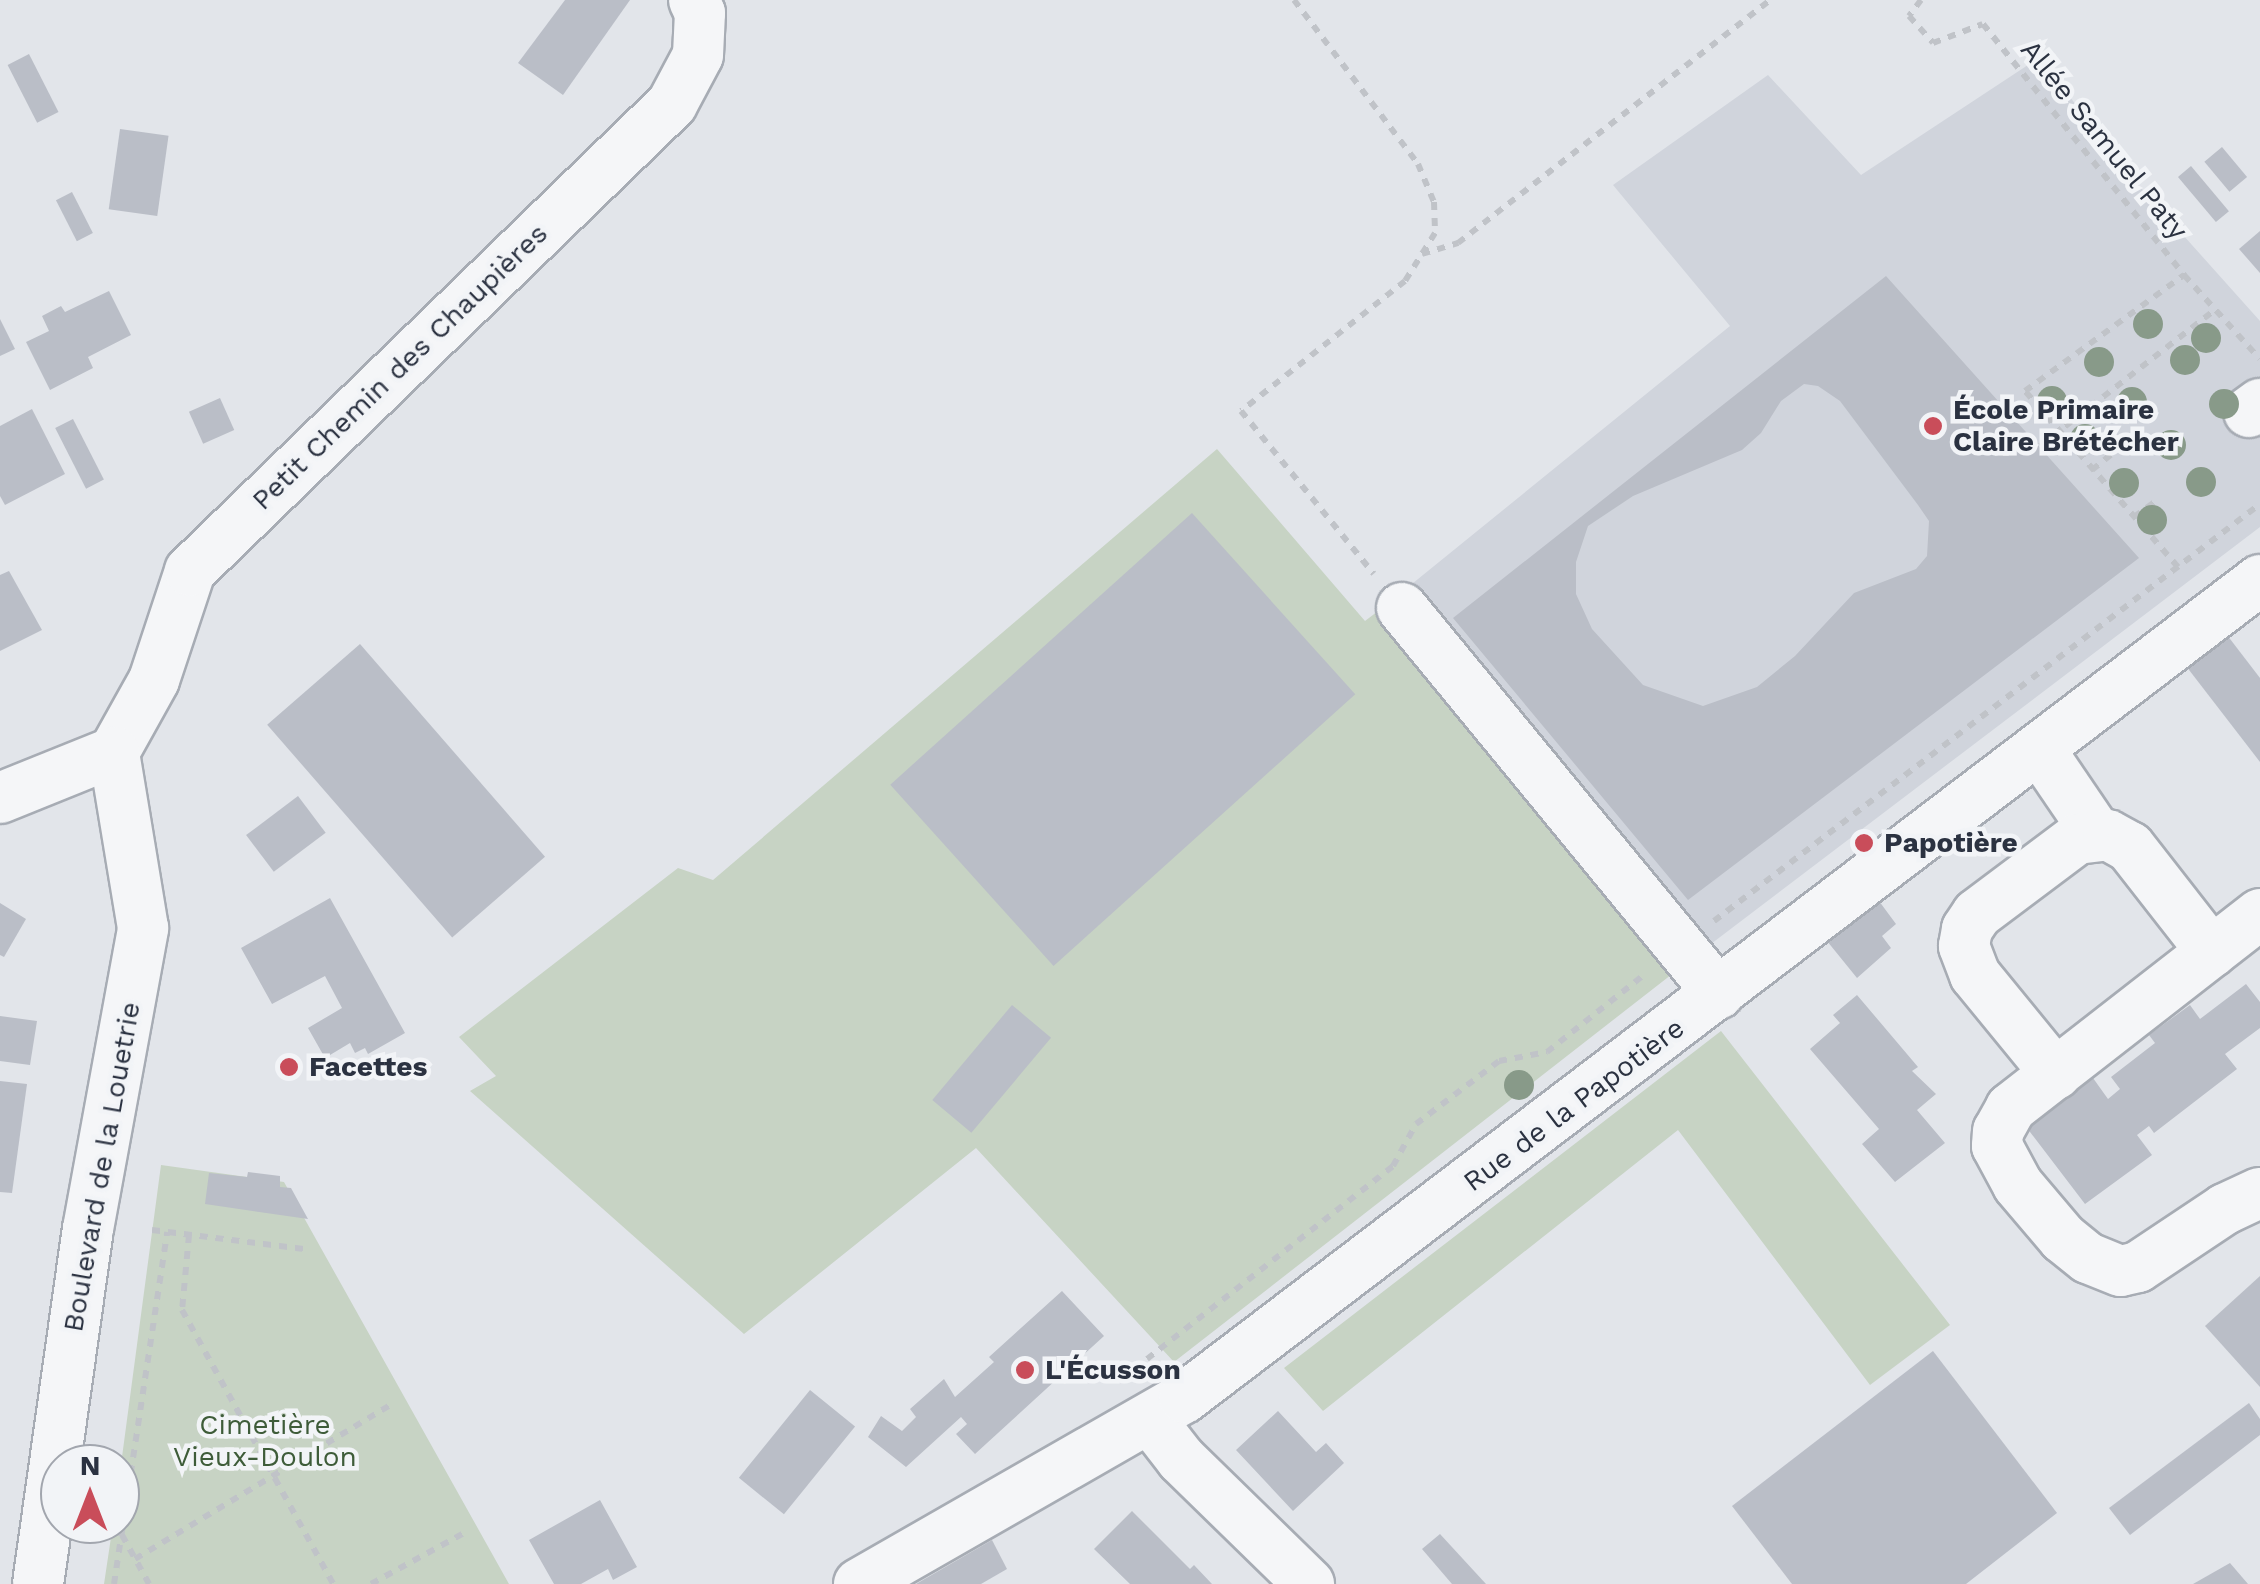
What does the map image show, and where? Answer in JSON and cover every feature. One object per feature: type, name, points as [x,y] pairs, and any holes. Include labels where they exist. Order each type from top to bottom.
[{"type":"street","name":"Petit Chemin des Chaupières","points":[[114,752],[154,680],[190,570],[672,104],[698,55],[700,12],[694,0]]},
{"type":"street","name":"Rue de la Papotière","points":[[859,1584],[1184,1398],[2260,580]]},
{"type":"street","points":[[1402,608],[1719,994]]},
{"type":"street","points":[[2040,750],[2096,834],[2130,847],[2212,952]]},
{"type":"street","points":[[0,798],[114,752]]},
{"type":"street","name":"Boulevard de la Louetrie","points":[[38,1584],[88,1229],[143,928],[114,752]]},
{"type":"street","points":[[2056,1074],[1975,975],[1964,946],[1967,929],[1977,914],[2077,839],[2096,834]]},
{"type":"street","points":[[2260,914],[2012,1108],[1998,1131],[1997,1146],[2018,1185],[2063,1238],[2088,1258],[2121,1271],[2138,1267],[2225,1208],[2260,1193]]},
{"type":"street","points":[[1150,1419],[1180,1458],[1309,1584]]},
{"type":"path","points":[[1294,0],[1418,164],[1434,202],[1435,233],[1405,281],[1241,412],[1402,608]]},
{"type":"path","points":[[1422,254],[1458,244],[1770,0]]},
{"type":"path","name":"Allée Samuel Paty","points":[[1921,0],[1909,16],[1933,43],[1982,24],[2184,275]]},
{"type":"path","points":[[2260,360],[2184,275],[2025,391],[2178,567],[2260,504]]},
{"type":"path","points":[[2040,446],[2215,310]]},
{"type":"path","points":[[2092,470],[2114,452]]},
{"type":"path","points":[[2134,517],[2155,502]]},
{"type":"path","points":[[152,1230],[304,1249]]},
{"type":"path","points":[[135,1444],[166,1232]]},
{"type":"path","points":[[189,1234],[182,1310],[332,1584]]},
{"type":"path","points":[[135,1559],[394,1402]]},
{"type":"path","points":[[371,1584],[468,1531]]},
{"type":"path","points":[[114,1584],[120,1544]]},
{"type":"path","points":[[127,1544],[149,1584]]},
{"type":"shaded area","name":"École Primaire Claire Brétécher","points":[[2040,57],[2124,169],[2260,321],[2260,527],[1703,950],[1386,605],[1730,326],[1613,185],[1768,75],[1861,175]]},
{"type":"green space","points":[[1217,449],[1365,621],[1386,605],[1703,950],[1174,1362],[976,1148],[744,1334],[470,1091],[496,1076],[459,1037],[678,868],[713,880]]},
{"type":"green space","points":[[1721,1031],[1950,1325],[1870,1385],[1678,1130],[1323,1411],[1284,1368]]},
{"type":"green space","name":"Cimetière Vieux-Doulon","points":[[161,1165],[284,1182],[509,1584],[104,1584],[110,1544],[140,1544],[140,1444],[124,1444]]},
{"type":"building","points":[[565,0],[630,0],[563,95],[518,63]]},
{"type":"building","points":[[29,54],[59,112],[37,123],[8,65]]},
{"type":"building","points":[[120,129],[169,136],[157,216],[109,209]]},
{"type":"building","points":[[2222,147],[2247,177],[2229,192],[2204,162]]},
{"type":"building","points":[[2191,166],[2229,211],[2216,222],[2178,177]]},
{"type":"building","points":[[72,192],[93,233],[77,241],[56,200]]},
{"type":"building","points":[[2260,231],[2260,273],[2239,249]]},
{"type":"building","points":[[1886,276],[2139,558],[1688,900],[1453,618]],"holes":[[[1804,384],[1818,386],[1840,401],[1929,521],[1927,556],[1916,569],[1854,593],[1795,656],[1757,687],[1703,706],[1643,685],[1592,629],[1576,594],[1576,562],[1588,526],[1633,496],[1742,450],[1761,433],[1781,401]]]},
{"type":"building","points":[[109,291],[131,335],[88,357],[93,368],[50,390],[26,342],[49,331],[42,316],[61,306],[65,312]]},
{"type":"building","points":[[0,319],[15,349],[0,356]]},
{"type":"building","points":[[220,398],[234,430],[203,444],[189,412]]},
{"type":"building","points":[[32,409],[65,474],[5,505],[0,496],[0,426]]},
{"type":"building","points":[[73,419],[104,480],[86,489],[55,428]]},
{"type":"building","points":[[1192,513],[1355,694],[1054,966],[890,785]]},
{"type":"building","points":[[9,571],[42,630],[0,651],[0,575]]},
{"type":"building","points":[[2227,635],[2260,678],[2260,762],[2186,666]]},
{"type":"building","points":[[360,644],[545,857],[452,938],[267,725]]},
{"type":"building","points":[[298,796],[326,833],[274,872],[246,835]]},
{"type":"building","points":[[330,898],[405,1033],[368,1054],[365,1048],[355,1053],[350,1043],[325,1058],[308,1028],[342,1008],[325,976],[272,1004],[241,948]]},
{"type":"building","points":[[1879,901],[1896,924],[1882,936],[1891,948],[1857,978],[1827,941]]},
{"type":"building","points":[[0,903],[26,919],[4,957],[0,955]]},
{"type":"building","points":[[2246,984],[2260,1002],[2260,1028],[2225,1054],[2237,1069],[2154,1133],[2149,1126],[2137,1135],[2152,1155],[2085,1204],[2027,1128],[2093,1078],[2108,1099],[2120,1089],[2111,1077],[2155,1043],[2149,1035],[2190,1005],[2200,1019]]},
{"type":"building","points":[[1857,995],[1918,1067],[1912,1071],[1936,1094],[1917,1110],[1945,1143],[1895,1182],[1862,1144],[1879,1129],[1810,1049],[1840,1023],[1833,1015]]},
{"type":"building","points":[[1012,1005],[1051,1038],[971,1133],[932,1100]]},
{"type":"building","points":[[0,1016],[37,1021],[30,1065],[0,1061]]},
{"type":"building","points":[[0,1081],[27,1084],[12,1193],[0,1192]]},
{"type":"building","points":[[248,1172],[280,1176],[280,1187],[291,1188],[308,1219],[205,1204],[209,1173],[247,1177]]},
{"type":"building","points":[[2260,1276],[2260,1387],[2205,1326]]},
{"type":"building","name":"L'Écusson","points":[[1062,1291],[1104,1336],[975,1454],[956,1434],[967,1424],[961,1417],[906,1467],[868,1437],[881,1416],[902,1431],[916,1417],[910,1409],[944,1379],[955,1397],[994,1362],[989,1357]]},
{"type":"building","points":[[1933,1351],[2057,1513],[1966,1584],[1792,1584],[1732,1506]]},
{"type":"building","points":[[810,1390],[855,1427],[784,1514],[739,1478]]},
{"type":"building","points":[[2249,1403],[2260,1419],[2260,1435],[2130,1535],[2109,1508]]},
{"type":"building","points":[[1278,1411],[1316,1452],[1326,1443],[1344,1463],[1293,1511],[1236,1450]]},
{"type":"building","points":[[600,1500],[637,1567],[613,1580],[608,1569],[581,1584],[554,1584],[529,1540]]},
{"type":"building","points":[[1132,1511],[1190,1569],[1194,1565],[1212,1584],[1130,1584],[1094,1549]]},
{"type":"building","points":[[1440,1534],[1486,1584],[1452,1584],[1422,1549]]},
{"type":"building","points":[[992,1540],[1007,1569],[981,1584],[916,1584]]},
{"type":"building","points":[[2230,1563],[2248,1584],[2193,1584]]},
{"type":"place","name":"École Primaire Claire Brétécher","points":[[1933,426]]},
{"type":"place","name":"Papotière","points":[[1864,843]]},
{"type":"place","name":"Facettes","points":[[289,1067]]},
{"type":"place","name":"L'Écusson","points":[[1025,1370]]}]
